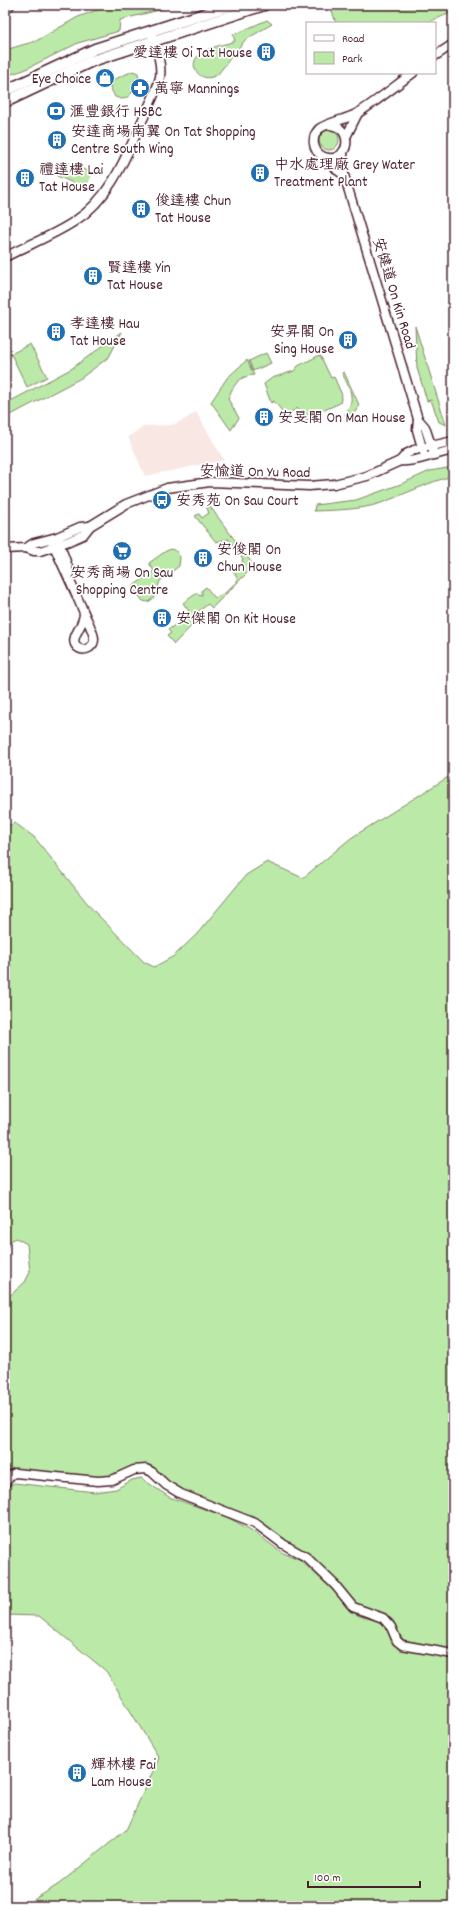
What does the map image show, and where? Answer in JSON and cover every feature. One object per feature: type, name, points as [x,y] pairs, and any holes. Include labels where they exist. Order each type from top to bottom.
[{"type":"main road","points":[[5,7],[9,5]]},
{"type":"main road","points":[[5,102],[152,36],[232,5]]},
{"type":"main road","points":[[5,92],[84,54],[264,5]]},
{"type":"street","points":[[5,257],[76,221],[98,201],[124,162],[156,91],[160,76],[160,61],[152,36]]},
{"type":"street","points":[[436,55],[453,44]]},
{"type":"street","name":"安健道 On Kin Road","points":[[344,175],[337,170],[328,158],[318,153],[315,148],[314,138],[320,128],[358,113],[412,74]]},
{"type":"street","name":"安健道 On Kin Road","points":[[358,113],[346,137],[346,147],[343,152],[344,175],[418,419],[417,430],[425,456]]},
{"type":"street","points":[[330,125],[340,128],[346,137]]},
{"type":"street","points":[[328,158],[336,157],[343,152]]},
{"type":"street","name":"安健道 On Kin Road","points":[[418,419],[425,427],[434,454]]},
{"type":"street","name":"安愉道 On Yu Road","points":[[5,549],[26,548],[34,551],[56,542],[83,535],[90,526],[139,498],[174,487],[210,482],[310,486],[334,484],[367,476],[400,461],[406,454],[422,447],[431,444],[453,441]]},
{"type":"street","name":"安愉道 On Yu Road","points":[[400,461],[408,462],[425,456],[453,450]]},
{"type":"street","points":[[56,542],[62,567],[70,577],[93,635],[94,640],[92,645],[87,649],[79,649],[74,640],[75,635],[83,623],[84,614]]},
{"type":"street","points":[[78,631],[85,629],[93,635]]},
{"type":"street","points":[[5,1483],[11,1475],[15,1473],[98,1482],[112,1480],[134,1470],[146,1469],[177,1492],[250,1520],[303,1555],[335,1585],[351,1606],[385,1620],[402,1645],[453,1654]]},
{"type":"shaded area","points":[[196,412],[224,460],[145,476],[128,437],[144,426],[172,425],[184,420]]},
{"type":"green space","points":[[111,5],[168,5],[159,10],[120,20],[119,31],[78,43],[24,70],[5,76],[5,50],[36,41],[78,17]]},
{"type":"green space","points":[[330,5],[453,5],[453,12],[428,22],[336,22]]},
{"type":"green space","points":[[267,20],[272,24],[245,40],[218,74],[206,78],[195,69],[195,59],[203,52],[235,41],[233,35]]},
{"type":"green space","points":[[133,71],[138,73],[139,77],[137,85],[132,93],[122,99],[115,97],[110,87],[113,80]]},
{"type":"green space","points":[[329,130],[336,133],[339,140],[336,147],[329,150],[322,147],[319,140],[322,133]]},
{"type":"green space","points":[[64,161],[92,173],[85,188],[57,176]]},
{"type":"green space","points":[[415,326],[446,425],[439,422],[431,400],[427,401],[417,368]]},
{"type":"green space","points":[[122,332],[109,357],[81,378],[5,418],[5,404],[71,369]]},
{"type":"green space","points":[[30,344],[47,377],[27,387],[11,354]]},
{"type":"green space","points":[[266,353],[271,363],[253,371],[249,361]]},
{"type":"green space","points":[[320,355],[331,378],[334,377],[342,395],[340,403],[320,412],[321,415],[309,420],[306,419],[297,408],[286,416],[274,401],[271,403],[264,384],[272,378],[294,371],[298,366]]},
{"type":"green space","points":[[247,360],[254,375],[244,377],[237,382],[230,394],[228,399],[239,418],[231,430],[211,402],[227,378]]},
{"type":"green space","points":[[344,372],[359,405],[356,411],[346,416],[345,414],[351,404],[351,394],[342,373]]},
{"type":"green space","points":[[453,467],[453,476],[381,503],[357,508],[314,511],[315,505],[356,500],[401,484],[430,471]]},
{"type":"green space","points":[[209,505],[254,566],[212,608],[208,604],[193,616],[198,613],[201,616],[174,644],[167,636],[171,633],[168,630],[185,618],[189,611],[183,603],[197,593],[200,596],[202,595],[202,590],[206,587],[215,598],[225,593],[238,580],[233,567],[243,562],[243,559],[229,539],[216,542],[195,516],[199,514],[202,518],[209,513],[206,506]]},
{"type":"green space","points":[[171,549],[176,551],[180,557],[179,566],[160,581],[154,598],[148,602],[143,601],[132,587],[154,571],[149,563]]},
{"type":"green space","points":[[453,774],[453,1650],[404,1640],[397,1632],[393,1620],[379,1611],[362,1608],[353,1602],[341,1586],[255,1523],[199,1500],[143,1470],[114,1481],[12,1475],[5,1480],[5,1300],[25,1282],[30,1272],[27,1244],[16,1238],[9,1242],[7,1249],[5,1249],[5,827],[15,823],[34,837],[92,909],[144,962],[154,967],[174,956],[197,934],[246,875],[267,862],[303,878],[351,838]]},
{"type":"green space","points":[[141,1478],[169,1497],[227,1517],[251,1530],[283,1553],[299,1559],[335,1592],[347,1608],[359,1616],[376,1619],[387,1625],[391,1637],[400,1647],[453,1658],[453,1906],[24,1906],[59,1884],[126,1830],[159,1758],[106,1671],[39,1616],[5,1615],[5,1490],[14,1483],[95,1492],[116,1489],[132,1480]]},
{"type":"place","name":"愛達樓 Oi Tat House","points":[[266,52]]},
{"type":"place","name":"Eye Choice","points":[[105,78]]},
{"type":"place","name":"萬寧 Mannings","points":[[140,88]]},
{"type":"place","name":"滙豐銀行 HSBC","points":[[56,111]]},
{"type":"place","name":"安達商場南翼 On Tat Shopping Centre South Wing","points":[[57,140]]},
{"type":"place","name":"中水處理廠 Grey Water Treatment Plant","points":[[260,173]]},
{"type":"place","name":"禮達樓 Lai Tat House","points":[[25,178]]},
{"type":"place","name":"俊達樓 Chun Tat House","points":[[141,209]]},
{"type":"place","name":"賢達樓 Yin Tat House","points":[[93,276]]},
{"type":"place","name":"孝達樓 Hau Tat House","points":[[56,332]]},
{"type":"place","name":"安昇閣 On Sing House","points":[[348,340]]},
{"type":"place","name":"安旻閣 On Man House","points":[[264,417]]},
{"type":"place","name":"安秀苑 On Sau Court","points":[[162,500]]},
{"type":"place","name":"安秀商場 On Sau Shopping Centre","points":[[122,551]]},
{"type":"place","name":"安俊閣 On Chun House","points":[[203,558]]},
{"type":"place","name":"安傑閣 On Kit House","points":[[162,618]]},
{"type":"place","name":"輝林樓 Fai Lam House","points":[[77,1773]]}]
